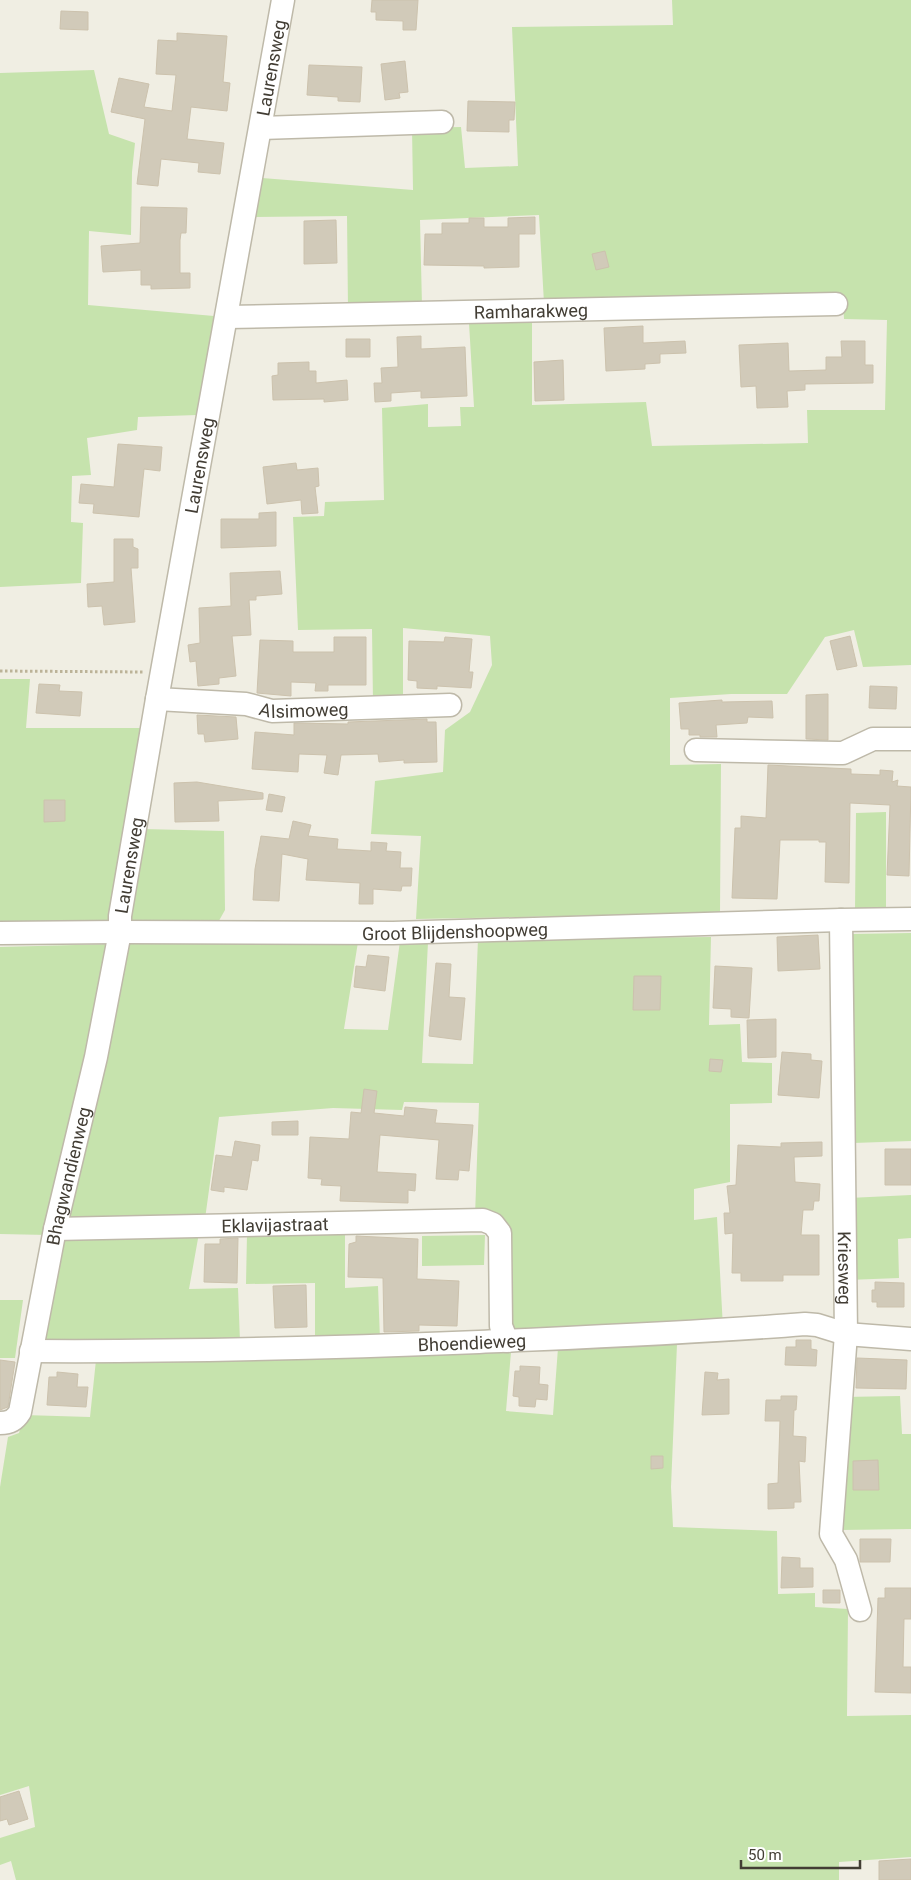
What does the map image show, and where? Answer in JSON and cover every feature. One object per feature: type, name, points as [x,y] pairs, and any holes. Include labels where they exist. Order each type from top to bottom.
[{"type":"street","name":"Laurensweg","points":[[120,932],[120,916],[159,688],[283,0]]},
{"type":"street","points":[[261,128],[442,122]]},
{"type":"street","name":"Ramharakweg","points":[[227,317],[836,304]]},
{"type":"street","name":"Alsimoweg","points":[[159,688],[246,704],[272,711],[450,705]]},
{"type":"street","points":[[696,750],[843,753],[873,739],[911,739]]},
{"type":"street","name":"Groot Blijdenshoopweg","points":[[0,933],[393,933],[841,920],[911,920]]},
{"type":"street","name":"Kriesweg","points":[[841,920],[846,1334],[831,1534],[846,1560],[860,1610]]},
{"type":"street","name":"Bhagwandienweg","points":[[8,1421],[20,1412],[55,1228],[96,1057],[120,932]]},
{"type":"street","name":"Eklavijastraat","points":[[55,1228],[483,1220],[493,1224],[500,1233],[500,1326],[507,1341]]},
{"type":"street","name":"Bhoendieweg","points":[[31,1351],[157,1352],[363,1347],[704,1332],[805,1324],[817,1325],[846,1334],[911,1339]]},
{"type":"path","points":[[0,671],[148,672],[159,688]]},
{"type":"green space","points":[[672,0],[911,0],[911,665],[863,667],[854,630],[825,637],[787,694],[731,694],[670,698],[670,765],[721,764],[720,913],[416,919],[421,836],[371,834],[375,781],[443,772],[445,730],[470,712],[492,665],[490,636],[403,628],[403,702],[373,703],[372,629],[298,630],[293,517],[324,516],[325,502],[384,500],[382,408],[428,404],[428,427],[461,426],[460,407],[474,407],[469,323],[532,321],[532,405],[646,402],[652,446],[808,443],[807,410],[885,410],[887,320],[844,319],[843,299],[544,303],[539,215],[420,220],[422,306],[348,308],[347,216],[254,217],[262,178],[413,190],[412,128],[461,127],[465,168],[518,166],[512,27],[673,25]]},
{"type":"green space","points":[[94,70],[109,134],[135,143],[132,172],[131,235],[89,231],[88,305],[214,316],[197,415],[138,417],[137,430],[87,438],[91,475],[72,476],[71,522],[83,523],[81,583],[0,587],[0,73]]},
{"type":"green space","points":[[0,679],[30,679],[26,728],[144,728],[109,923],[0,924]]},
{"type":"green space","points":[[886,812],[886,909],[855,910],[856,813]]},
{"type":"green space","points":[[143,829],[224,831],[225,910],[216,926],[130,923]]},
{"type":"green space","points":[[911,933],[911,1141],[853,1143],[853,934]]},
{"type":"green space","points":[[711,937],[709,1025],[740,1024],[742,1062],[772,1063],[772,1103],[730,1104],[730,1182],[694,1189],[694,1220],[717,1217],[723,1328],[509,1339],[503,1228],[475,1216],[479,1103],[404,1102],[402,1110],[333,1108],[219,1117],[205,1219],[64,1222],[124,944],[358,942],[344,1029],[388,1030],[400,941],[428,942],[422,1063],[473,1064],[478,939]]},
{"type":"green space","points":[[113,944],[48,1235],[0,1234],[0,947]]},
{"type":"green space","points":[[911,1195],[911,1238],[898,1239],[899,1278],[848,1280],[849,1198]]},
{"type":"green space","points":[[345,1232],[345,1288],[378,1286],[380,1340],[315,1340],[315,1283],[246,1284],[247,1234]]},
{"type":"green space","points":[[61,1233],[199,1233],[189,1289],[238,1288],[240,1342],[39,1346]]},
{"type":"green space","points":[[485,1235],[484,1265],[422,1266],[422,1236]]},
{"type":"green space","points":[[0,1300],[23,1300],[15,1358],[0,1358]]},
{"type":"green space","points":[[677,1344],[671,1487],[673,1527],[777,1531],[778,1594],[815,1593],[815,1607],[848,1609],[847,1716],[911,1715],[911,1857],[839,1862],[839,1880],[16,1880],[11,1861],[0,1865],[0,1838],[35,1827],[29,1786],[0,1795],[0,1487],[8,1437],[19,1433],[24,1415],[90,1417],[96,1360],[511,1352],[506,1411],[553,1415],[558,1348]]},
{"type":"green space","points":[[900,1396],[902,1434],[911,1434],[911,1529],[841,1530],[844,1397]]},
{"type":"building","points":[[372,0],[418,0],[416,30],[403,30],[403,21],[376,20],[376,12],[371,12]]},
{"type":"building","points":[[61,11],[88,12],[88,30],[60,29]]},
{"type":"building","points":[[177,33],[227,36],[223,82],[230,83],[227,111],[191,107],[187,139],[224,143],[220,174],[198,172],[199,163],[161,159],[158,186],[137,184],[145,119],[111,112],[119,78],[149,84],[144,107],[172,111],[176,75],[156,74],[158,40],[177,41]]},
{"type":"building","points":[[405,61],[408,92],[399,93],[400,98],[385,100],[381,64]]},
{"type":"building","points":[[309,65],[362,67],[360,102],[338,101],[338,97],[307,95]]},
{"type":"building","points":[[468,101],[515,102],[514,120],[509,120],[509,132],[467,131]]},
{"type":"building","points":[[141,207],[187,208],[186,233],[181,233],[180,240],[180,273],[190,273],[190,288],[151,289],[151,285],[141,285],[141,270],[103,272],[101,246],[140,243]]},
{"type":"building","points":[[535,217],[535,234],[519,234],[519,267],[484,268],[484,266],[424,265],[425,234],[442,234],[442,223],[469,223],[469,218],[484,218],[484,227],[508,227],[508,218]]},
{"type":"building","points":[[336,220],[337,263],[304,264],[304,221]]},
{"type":"building","points":[[605,251],[609,267],[596,270],[592,254]]},
{"type":"building","points":[[643,326],[643,343],[685,341],[686,353],[660,354],[660,363],[645,364],[645,369],[606,371],[604,328]]},
{"type":"building","points":[[421,336],[421,349],[465,347],[467,396],[421,398],[421,391],[391,393],[391,401],[375,402],[374,383],[382,383],[381,368],[398,367],[397,337]]},
{"type":"building","points":[[346,339],[370,339],[370,357],[346,357]]},
{"type":"building","points":[[841,341],[865,341],[865,365],[873,365],[873,383],[805,384],[805,390],[787,391],[788,407],[757,408],[756,386],[741,387],[739,345],[788,343],[789,371],[826,370],[826,357],[842,357]]},
{"type":"building","points":[[563,360],[564,400],[535,401],[534,362]]},
{"type":"building","points":[[309,362],[309,371],[316,371],[316,383],[347,380],[348,400],[324,402],[324,399],[273,400],[272,376],[278,375],[278,363]]},
{"type":"building","points":[[118,444],[162,447],[160,471],[144,469],[139,517],[93,513],[94,504],[79,503],[81,484],[114,487]]},
{"type":"building","points":[[296,463],[297,470],[318,468],[319,486],[315,487],[318,513],[302,514],[301,500],[267,504],[263,467]]},
{"type":"building","points":[[276,512],[276,546],[221,548],[221,519],[259,519],[259,513]]},
{"type":"building","points":[[114,539],[133,539],[133,547],[138,549],[138,568],[131,568],[135,622],[104,625],[102,606],[88,607],[87,584],[114,582]]},
{"type":"building","points":[[280,571],[282,594],[256,596],[256,600],[249,600],[251,635],[232,636],[236,676],[219,678],[219,684],[198,686],[196,661],[190,662],[188,645],[200,643],[199,608],[231,606],[230,573]]},
{"type":"building","points":[[850,636],[857,666],[837,670],[830,641]]},
{"type":"building","points":[[334,637],[366,637],[366,685],[328,685],[328,691],[315,691],[316,683],[291,682],[291,696],[257,693],[260,640],[293,641],[293,652],[334,652]]},
{"type":"building","points":[[445,637],[472,639],[469,672],[473,672],[471,688],[437,686],[437,689],[417,688],[417,681],[408,680],[409,641],[444,642]]},
{"type":"building","points":[[39,684],[60,685],[59,691],[82,692],[80,716],[36,713]]},
{"type":"building","points":[[870,686],[897,687],[896,709],[869,708]]},
{"type":"building","points":[[828,694],[828,740],[806,739],[806,695]]},
{"type":"building","points":[[722,700],[722,702],[772,701],[773,718],[748,717],[747,723],[716,725],[717,737],[689,735],[689,729],[681,729],[679,703]]},
{"type":"building","points":[[197,715],[236,717],[238,739],[205,742],[204,734],[198,734]]},
{"type":"building","points":[[427,719],[427,722],[436,722],[437,762],[404,763],[404,760],[379,762],[378,754],[341,755],[338,775],[324,773],[327,755],[299,754],[298,772],[252,769],[255,732],[294,735],[294,723],[348,724],[348,722]]},
{"type":"building","points":[[768,765],[851,769],[851,774],[880,775],[880,770],[893,771],[892,782],[898,780],[897,786],[911,787],[909,876],[887,875],[890,805],[850,803],[849,883],[825,882],[826,842],[819,842],[819,840],[780,840],[777,899],[732,898],[735,828],[741,828],[741,816],[766,818]]},
{"type":"building","points":[[197,782],[263,793],[263,799],[218,801],[219,821],[175,822],[174,783]]},
{"type":"building","points":[[269,794],[285,797],[282,812],[266,810]]},
{"type":"building","points":[[44,800],[65,800],[65,821],[44,822]]},
{"type":"building","points":[[293,821],[311,825],[308,836],[338,839],[337,849],[371,851],[371,842],[387,843],[386,851],[401,852],[400,868],[412,868],[411,886],[402,886],[401,891],[373,889],[373,904],[359,904],[360,883],[306,880],[308,859],[282,854],[279,901],[253,900],[255,869],[261,836],[289,839]]},
{"type":"building","points":[[818,935],[820,969],[778,971],[777,937]]},
{"type":"building","points":[[368,955],[389,957],[385,991],[354,987],[356,966],[366,967]]},
{"type":"building","points":[[436,963],[451,964],[449,997],[465,998],[461,1040],[429,1036]]},
{"type":"building","points":[[715,966],[752,968],[749,1018],[731,1017],[731,1009],[713,1008]]},
{"type":"building","points":[[634,976],[661,976],[660,1010],[633,1010]]},
{"type":"building","points":[[776,1019],[776,1057],[748,1058],[747,1020]]},
{"type":"building","points":[[782,1052],[811,1054],[811,1060],[822,1061],[819,1098],[778,1095]]},
{"type":"building","points":[[710,1059],[723,1060],[721,1072],[709,1071]]},
{"type":"building","points":[[364,1089],[377,1091],[374,1113],[404,1116],[405,1107],[437,1110],[435,1123],[473,1125],[469,1171],[459,1170],[458,1180],[436,1179],[439,1140],[380,1135],[377,1172],[416,1174],[415,1191],[408,1190],[408,1203],[340,1201],[341,1186],[321,1185],[322,1179],[308,1178],[310,1137],[349,1139],[351,1112],[361,1113]]},
{"type":"building","points":[[298,1121],[298,1135],[272,1135],[272,1122]]},
{"type":"building","points":[[235,1141],[260,1145],[258,1161],[252,1160],[247,1190],[224,1187],[224,1192],[211,1190],[216,1155],[232,1157]]},
{"type":"building","points":[[822,1142],[822,1156],[794,1157],[795,1182],[820,1184],[819,1201],[814,1201],[813,1210],[803,1210],[801,1235],[819,1235],[819,1275],[783,1275],[783,1281],[741,1281],[741,1273],[732,1273],[733,1233],[725,1234],[724,1213],[730,1213],[727,1186],[736,1185],[738,1145],[781,1147],[781,1143]]},
{"type":"building","points":[[885,1149],[911,1149],[911,1185],[885,1185]]},
{"type":"building","points":[[356,1236],[418,1239],[417,1279],[459,1281],[457,1326],[419,1325],[419,1331],[384,1332],[383,1278],[348,1277],[349,1244],[356,1242]]},
{"type":"building","points":[[238,1238],[237,1283],[204,1282],[205,1244],[220,1244],[220,1239]]},
{"type":"building","points":[[875,1282],[904,1283],[904,1307],[877,1307],[877,1302],[872,1302],[872,1290],[875,1290]]},
{"type":"building","points":[[306,1285],[307,1327],[275,1328],[273,1286]]},
{"type":"building","points":[[796,1340],[811,1340],[811,1349],[817,1350],[816,1366],[785,1365],[786,1347],[796,1347]]},
{"type":"building","points":[[857,1358],[907,1360],[906,1389],[856,1388]]},
{"type":"building","points":[[0,1360],[15,1362],[8,1407],[0,1410]]},
{"type":"building","points":[[520,1366],[540,1367],[539,1384],[548,1385],[547,1400],[536,1399],[535,1407],[519,1406],[519,1397],[513,1396],[515,1371],[520,1371]]},
{"type":"building","points":[[57,1372],[78,1374],[77,1387],[88,1387],[86,1407],[47,1405],[49,1377],[57,1377]]},
{"type":"building","points":[[705,1372],[718,1373],[717,1380],[729,1379],[729,1414],[702,1415]]},
{"type":"building","points":[[781,1396],[797,1396],[796,1410],[794,1410],[793,1436],[806,1437],[805,1462],[799,1461],[801,1502],[794,1502],[794,1508],[768,1509],[768,1484],[778,1483],[780,1421],[765,1421],[766,1400],[781,1400]]},
{"type":"building","points":[[651,1456],[663,1456],[663,1468],[651,1469]]},
{"type":"building","points":[[878,1460],[879,1490],[853,1490],[853,1461]]},
{"type":"building","points":[[860,1539],[891,1539],[890,1562],[860,1562]]},
{"type":"building","points":[[782,1557],[800,1558],[800,1568],[813,1568],[813,1587],[781,1588]]},
{"type":"building","points":[[885,1588],[911,1588],[911,1619],[904,1619],[903,1667],[911,1667],[911,1693],[875,1692],[878,1598],[885,1598]]},
{"type":"building","points":[[823,1590],[840,1590],[840,1603],[823,1603]]},
{"type":"building","points":[[19,1791],[28,1819],[9,1825],[7,1819],[0,1821],[0,1797]]},
{"type":"building","points":[[911,1859],[911,1880],[879,1880],[879,1861]]}]
